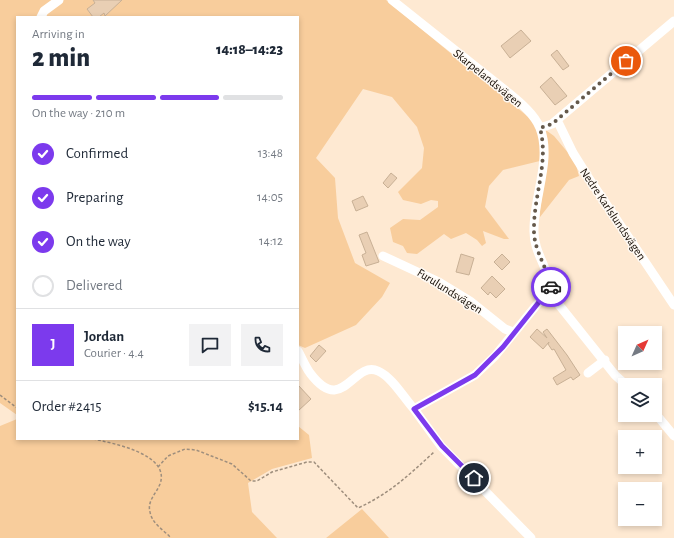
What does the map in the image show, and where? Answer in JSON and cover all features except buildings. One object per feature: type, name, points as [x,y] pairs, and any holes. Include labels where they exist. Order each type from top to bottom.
[{"type":"street","points":[[42,16],[44,11],[59,0]]},
{"type":"street","name":"Skarpelandsvägen","points":[[392,0],[523,105],[540,128],[544,153],[534,228],[535,247],[550,280],[551,287],[548,291]]},
{"type":"street","points":[[540,128],[546,127],[557,120],[674,21]]},
{"type":"street","name":"Nedre Karlslundsvägen","points":[[557,120],[573,153],[588,177],[671,292],[674,305]]},
{"type":"street","name":"Furulundsvägen","points":[[383,256],[439,282],[470,301],[505,329],[513,332]]},
{"type":"street","points":[[414,409],[475,375],[495,356],[513,332],[548,291],[618,378]]},
{"type":"street","points":[[299,353],[311,374],[329,389],[334,391],[340,389],[364,372],[372,369],[384,374],[414,409],[442,446],[530,538]]},
{"type":"street","points":[[588,373],[604,360]]},
{"type":"street","points":[[662,421],[674,436]]},
{"type":"path","points":[[0,394],[16,407]]},
{"type":"path","points":[[97,440],[133,448],[148,457],[158,467],[162,476],[160,484],[149,503],[150,512],[155,523],[171,538]]},
{"type":"path","points":[[158,467],[168,456],[185,450],[196,450],[232,464],[251,480],[257,481],[272,472],[307,462],[314,462],[358,508],[379,499],[393,490],[442,446]]},
{"type":"shaded area","points":[[0,0],[386,0],[532,120],[554,136],[575,161],[579,176],[569,180],[540,217],[548,159],[503,170],[489,186],[485,207],[509,239],[504,239],[483,231],[486,243],[482,246],[477,240],[466,233],[451,239],[444,234],[417,254],[407,253],[403,246],[393,242],[390,228],[403,219],[420,220],[438,207],[438,201],[431,200],[421,204],[403,200],[398,192],[422,168],[424,148],[417,127],[392,97],[363,89],[316,158],[335,178],[338,218],[355,263],[390,283],[382,297],[356,325],[305,348],[299,345],[299,16],[16,16],[16,414],[0,403]]},
{"type":"shaded area","points":[[16,419],[16,440],[299,440],[299,427],[309,435],[312,458],[272,469],[248,483],[252,512],[277,538],[0,538],[0,426]]},
{"type":"shaded area","points":[[362,509],[389,538],[326,538]]},
{"type":"way so far","points":[[551,287],[546,270],[535,247],[534,228],[544,153],[543,139],[540,128],[552,124],[564,115],[626,61]]},
{"type":"route","points":[[474,478],[442,446],[414,409],[466,381],[484,367],[503,347],[513,332],[551,287]]}]
